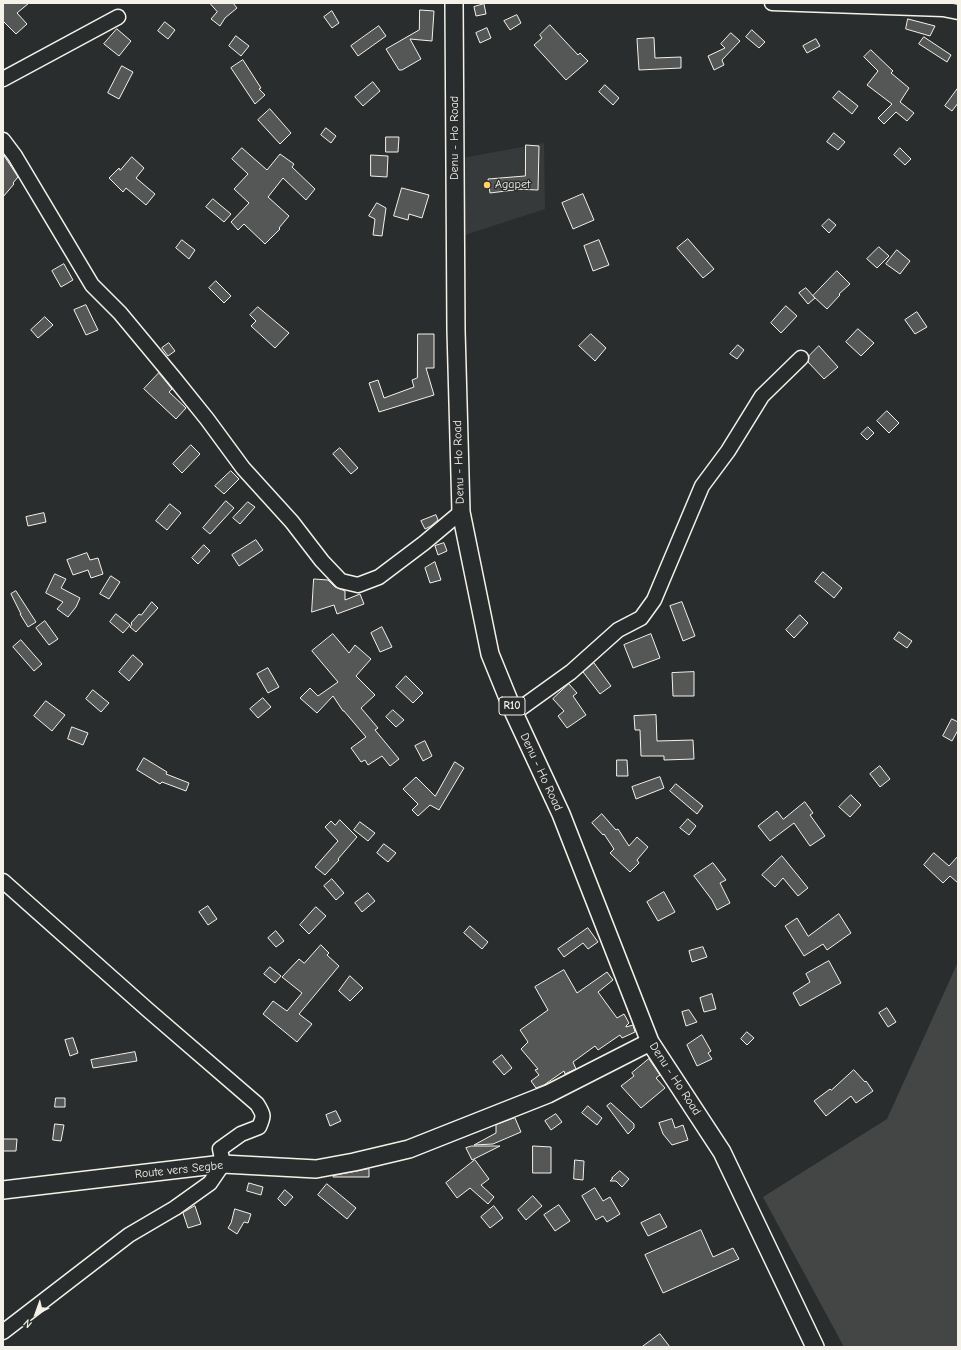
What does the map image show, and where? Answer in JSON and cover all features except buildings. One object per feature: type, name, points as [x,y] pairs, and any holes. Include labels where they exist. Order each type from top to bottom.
[{"type":"main road","name":"Denu - Ho Road","points":[[454,3],[456,330],[461,512],[490,654],[514,713],[561,814],[650,1042],[722,1152],[815,1347]]},
{"type":"main road","name":"Route vers Segbe","points":[[3,1190],[223,1164],[316,1169],[354,1162],[409,1149],[548,1094],[650,1042]]},
{"type":"street","points":[[772,3],[943,9],[958,12]]},
{"type":"street","points":[[3,79],[118,17]]},
{"type":"street","points":[[3,140],[15,156],[92,285],[120,313],[207,419],[243,468],[292,522],[322,561],[341,581],[358,585],[379,578],[461,512]]},
{"type":"street","points":[[514,713],[571,672],[618,630],[641,618],[654,600],[702,486],[728,451],[762,396],[802,358]]},
{"type":"street","points":[[3,881],[148,1010],[257,1104],[263,1113],[264,1118],[259,1128],[241,1134],[220,1149],[223,1164],[210,1183],[175,1208],[129,1235],[3,1332]]},
{"type":"shaded area","points":[[544,143],[545,209],[465,235],[462,158]]},
{"type":"shaded area","points":[[958,962],[958,1347],[844,1347],[763,1197],[887,1119]]},
{"type":"place","name":"Agapet","points":[[487,185]]}]
